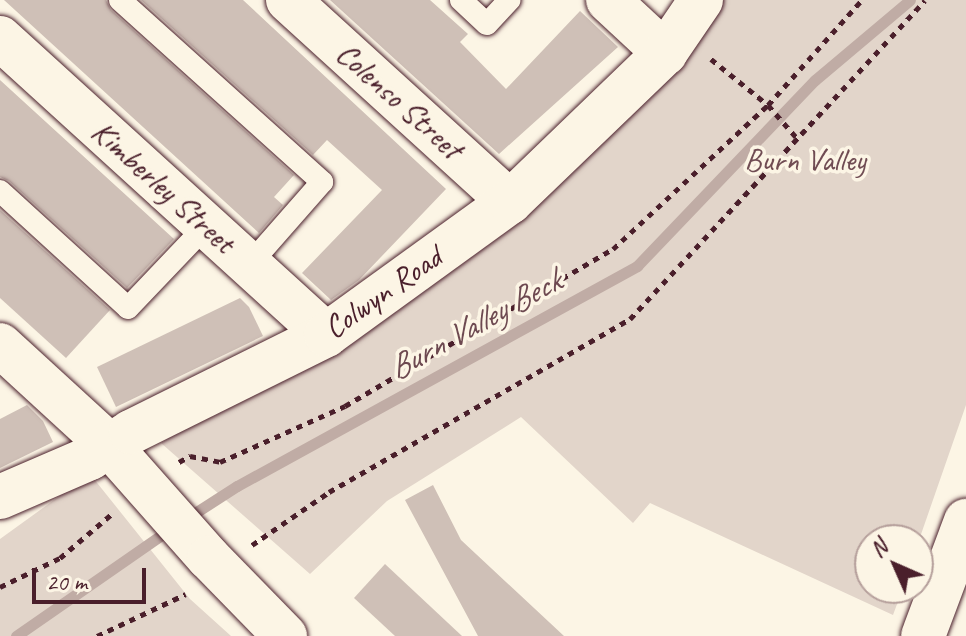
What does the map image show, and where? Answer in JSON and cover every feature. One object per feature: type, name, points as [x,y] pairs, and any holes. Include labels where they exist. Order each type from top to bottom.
[{"type":"street","name":"Colenso Street","points":[[288,0],[510,202]]},
{"type":"street","points":[[608,0],[682,28]]},
{"type":"street","name":"Colwyn Road","points":[[0,497],[90,458],[108,444],[326,335],[510,202],[682,28]]},
{"type":"street","name":"Kimberley Street","points":[[0,38],[326,335]]},
{"type":"street","points":[[0,345],[108,444],[215,564],[285,636]]},
{"type":"street","points":[[923,636],[966,521]]},
{"type":"lane","points":[[120,0],[322,182],[249,265]]},
{"type":"lane","points":[[461,0],[487,24],[509,0]]},
{"type":"lane","points":[[0,191],[128,308],[206,226]]},
{"type":"path","points":[[0,587],[60,558],[153,491],[190,456],[220,462],[345,406],[613,249],[768,105],[862,0]]},
{"type":"path","points":[[97,636],[198,588],[215,564],[329,492],[630,319],[925,0]]},
{"type":"path","points":[[682,28],[768,105],[796,137]]},
{"type":"green space","name":"Burn Valley","points":[[724,0],[966,0],[966,405],[925,524],[854,524],[854,597],[650,503],[633,523],[521,417],[387,501],[310,574],[161,443],[521,218]]},
{"type":"green space","points":[[90,474],[190,599],[231,636],[0,636],[0,539]]},
{"type":"green space","name":"Burn Valley","points":[[869,604],[897,604],[893,615]]},
{"type":"building","points":[[4,0],[106,0],[111,10],[294,175],[274,197],[283,205],[259,233]]},
{"type":"building","points":[[141,0],[243,0],[446,189],[359,280],[331,300],[302,273],[382,190],[327,140],[313,155]]},
{"type":"building","points":[[330,0],[430,0],[468,34],[460,42],[506,89],[580,11],[618,47],[499,154]]},
{"type":"building","points":[[0,80],[174,239],[127,288],[9,181],[0,177]]},
{"type":"building","points":[[0,210],[110,310],[66,358],[0,298]]},
{"type":"building","points":[[240,298],[249,307],[263,336],[116,407],[97,367]]},
{"type":"building","points":[[27,405],[43,421],[53,442],[0,468],[0,419]]},
{"type":"building","points":[[433,485],[461,540],[564,636],[478,636],[405,500]]},
{"type":"building","points":[[385,564],[462,636],[395,636],[354,598]]},
{"type":"waterway","name":"Burn Valley Beck","points":[[184,520],[237,486],[637,266],[815,80],[910,0]]},
{"type":"waterway","name":"Burn Valley Beck","points":[[16,636],[170,529]]}]
